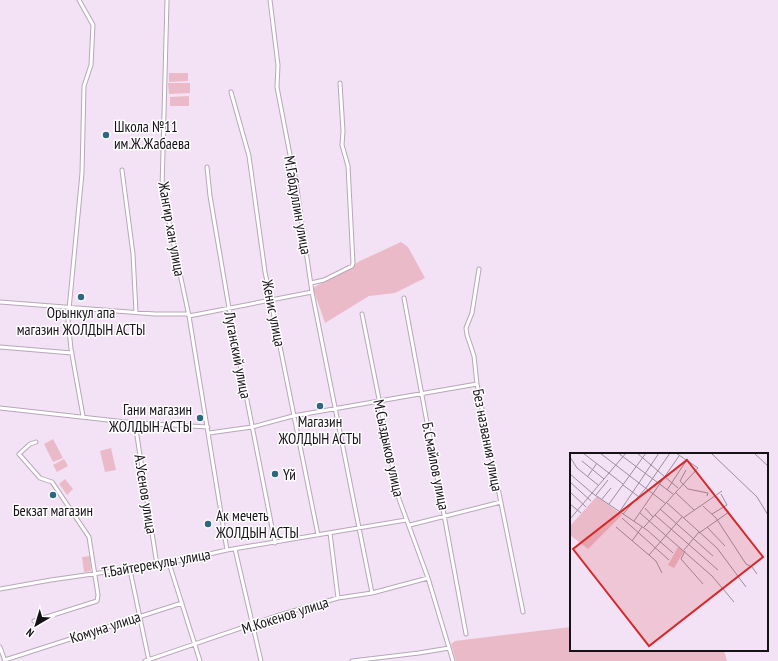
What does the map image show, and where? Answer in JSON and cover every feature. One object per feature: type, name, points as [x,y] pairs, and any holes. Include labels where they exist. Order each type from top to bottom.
[{"type":"street","points":[[79,0],[93,25],[91,65],[84,86],[82,172],[75,256],[68,308],[72,353],[83,416]]},
{"type":"street","name":"Жангир хан улица","points":[[167,0],[162,189],[189,315],[227,550]]},
{"type":"street","name":"М.Габдуллин улица","points":[[270,0],[278,65],[277,87],[288,144],[294,162],[312,292],[337,408],[372,593]]},
{"type":"street","points":[[311,283],[324,280],[352,266],[353,263],[348,166],[342,145],[343,131],[340,83]]},
{"type":"street","name":"Женис улица","points":[[231,92],[248,156],[265,272],[272,300],[293,416],[318,535]]},
{"type":"street","name":"Луганский улица","points":[[207,167],[210,196],[229,308],[275,542]]},
{"type":"street","points":[[122,170],[133,254],[136,312]]},
{"type":"street","name":"Без названия улица","points":[[479,269],[472,313],[466,328],[474,356],[477,384],[523,612]]},
{"type":"street","points":[[0,302],[68,308],[189,315],[312,292]]},
{"type":"street","name":"Б.Смайлов улица","points":[[404,298],[413,354],[422,393],[466,634]]},
{"type":"street","name":"М.Сыздыков улица","points":[[362,314],[399,499],[406,520],[410,525],[428,578],[453,661]]},
{"type":"street","points":[[0,347],[72,353]]},
{"type":"street","points":[[209,433],[252,427],[293,416],[477,384]]},
{"type":"street","points":[[0,408],[83,416],[135,423],[208,428]]},
{"type":"street","name":"А.Усенов улица","points":[[135,423],[157,565]]},
{"type":"street","points":[[34,621],[97,601],[98,595],[89,537],[52,482],[40,478],[20,454],[30,444],[36,442]]},
{"type":"street","points":[[410,525],[501,502]]},
{"type":"street","name":"Т.Байтерекулы улица","points":[[0,589],[130,570],[227,550],[235,550],[406,520]]},
{"type":"street","points":[[330,533],[338,598]]},
{"type":"street","points":[[235,550],[261,661]]},
{"type":"street","points":[[169,563],[200,661]]},
{"type":"street","points":[[130,570],[148,661]]},
{"type":"street","name":"М.Кокенов улица","points":[[148,661],[194,643],[276,616],[338,598],[372,593],[428,578]]},
{"type":"street","name":"Комуна улица","points":[[5,661],[182,602]]},
{"type":"street","points":[[0,648],[5,661]]},
{"type":"street","points":[[352,661],[449,648]]},
{"type":"shaded area","points":[[169,73],[188,73],[188,81],[169,82]]},
{"type":"shaded area","points":[[168,83],[190,83],[190,93],[169,94]]},
{"type":"shaded area","points":[[189,96],[189,106],[170,106],[170,97]]},
{"type":"shaded area","points":[[401,242],[408,247],[425,278],[395,293],[369,296],[325,323],[313,288],[360,261]]},
{"type":"shaded area","points":[[53,439],[63,458],[53,462],[44,444]]},
{"type":"shaded area","points":[[111,448],[116,470],[105,472],[100,451]]},
{"type":"shaded area","points":[[64,459],[68,466],[57,472],[53,465]]},
{"type":"shaded area","points":[[65,479],[73,489],[67,495],[59,484]]},
{"type":"shaded area","points":[[90,556],[91,571],[84,572],[82,557]]},
{"type":"shaded area","points":[[570,627],[570,651],[724,651],[727,661],[456,661],[451,644],[455,641]]},
{"type":"place","name":"Школа №11 им.Ж.Жабаева","points":[[106,135]]},
{"type":"place","name":"Орынкул апа магазин ЖОЛДЫН АСТЫ","points":[[81,297]]},
{"type":"place","name":"Магазин ЖОЛДЫН АСТЫ","points":[[320,406]]},
{"type":"place","name":"Гани магазин ЖОЛДЫН АСТЫ","points":[[200,418]]},
{"type":"place","name":"Үй","points":[[275,474]]},
{"type":"place","name":"Бекзат магазин","points":[[53,495]]},
{"type":"place","name":"Ак мечеть ЖОЛДЫН АСТЫ","points":[[208,524]]}]
